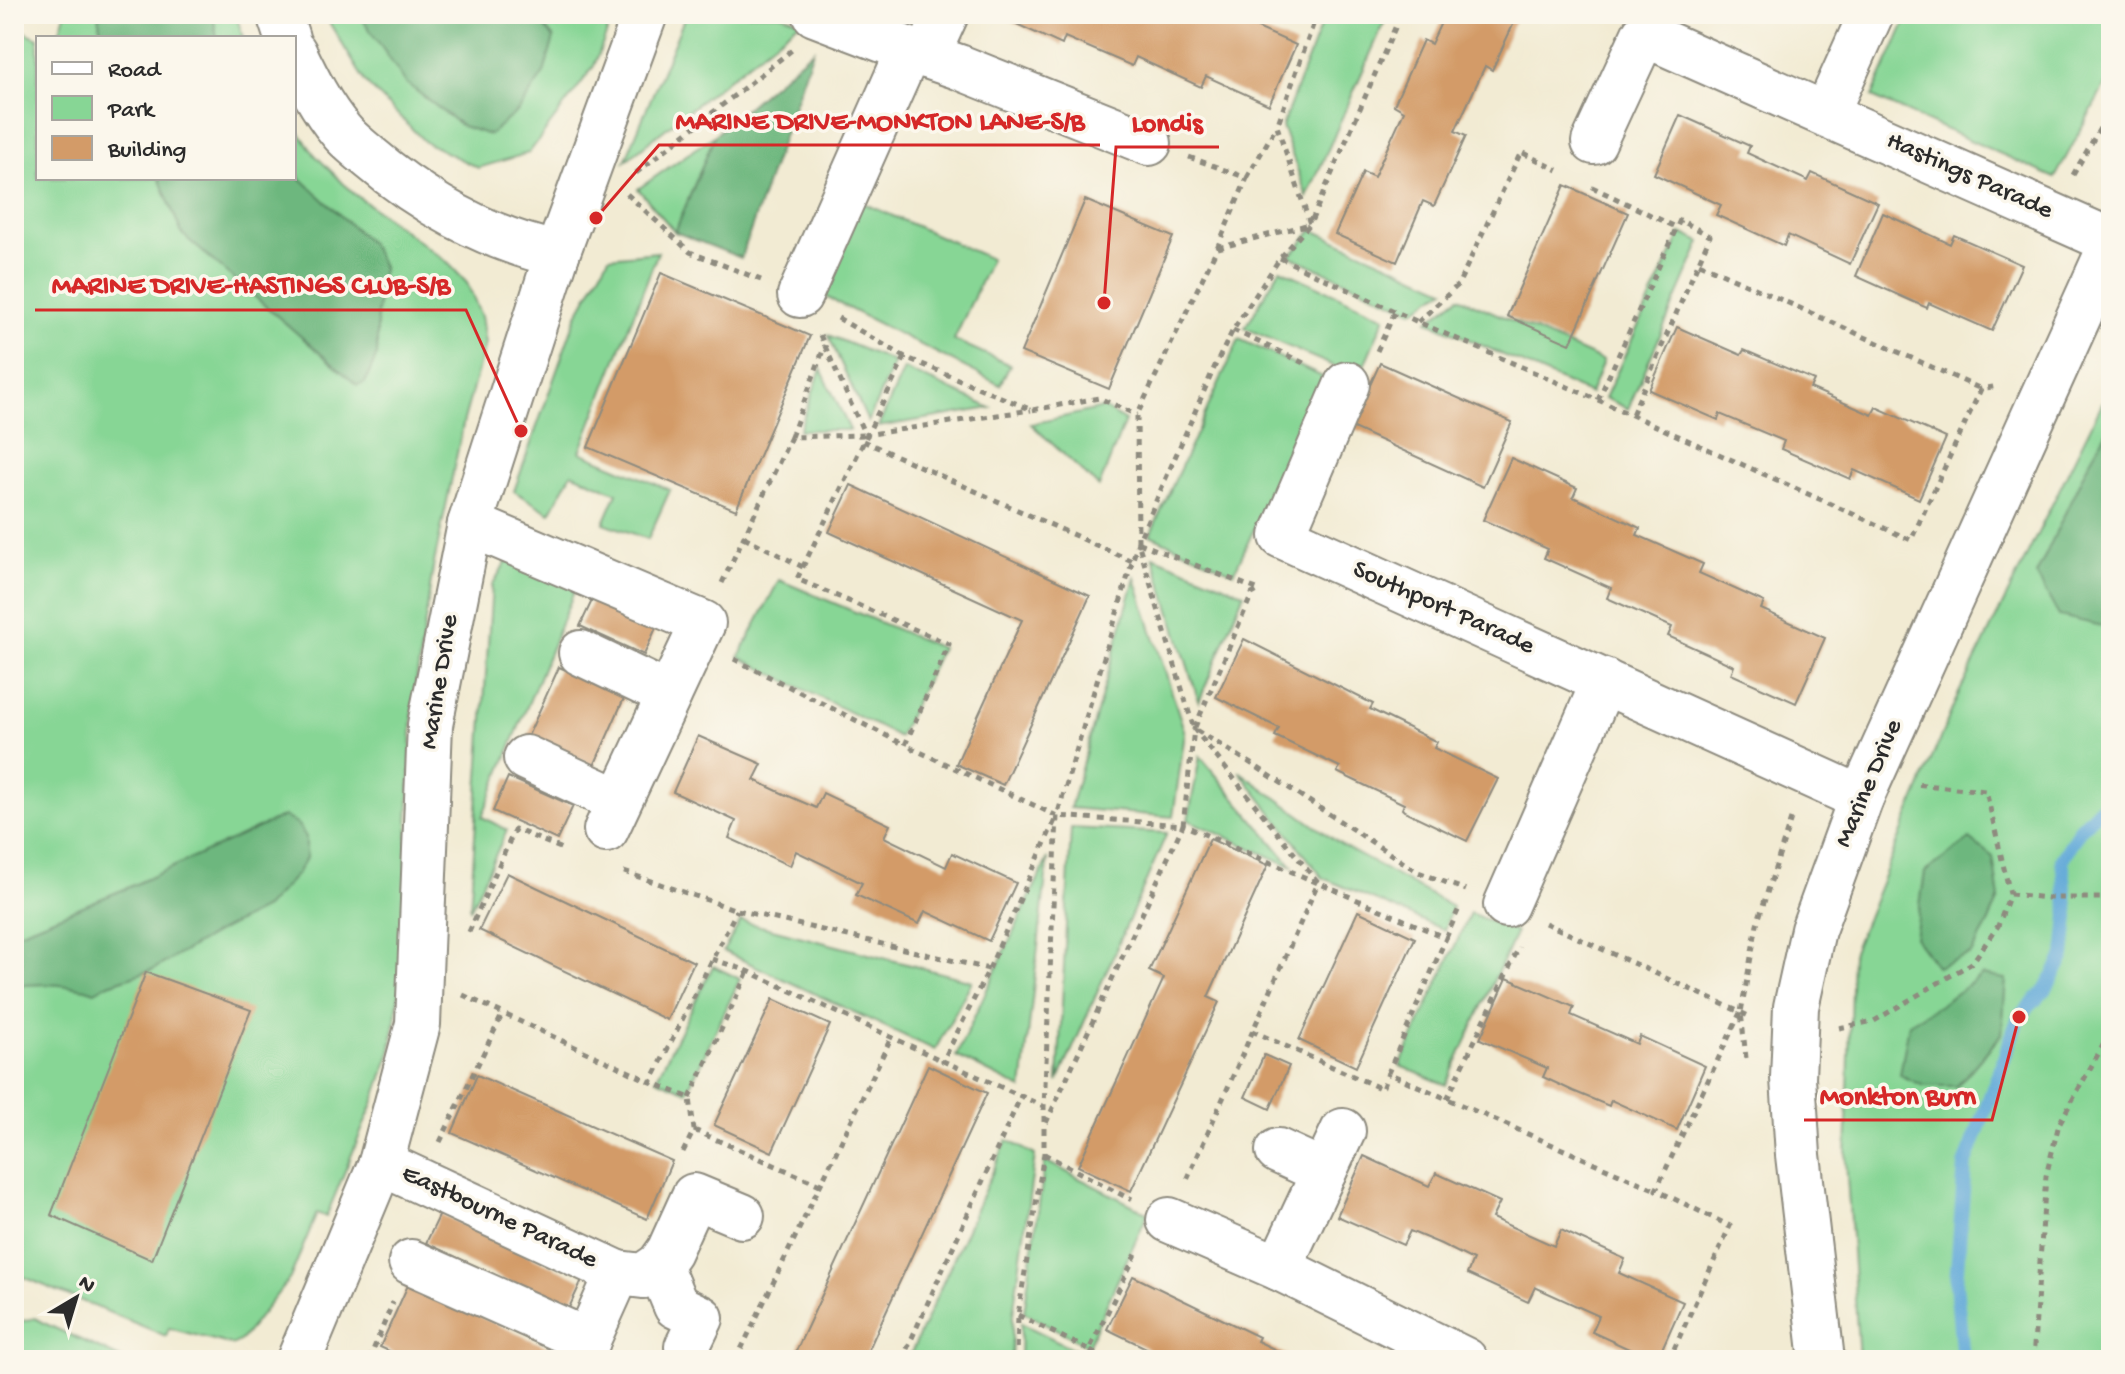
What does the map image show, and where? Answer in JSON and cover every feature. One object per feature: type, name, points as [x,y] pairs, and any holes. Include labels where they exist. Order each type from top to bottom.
[{"type":"street","points":[[279,14],[286,36]]},
{"type":"street","name":"Marine Drive","points":[[299,1360],[381,1163],[418,1024],[430,725],[470,524],[557,254],[645,14]]},
{"type":"street","points":[[815,14],[959,67],[1149,143]]},
{"type":"street","points":[[800,295],[918,53],[946,14]]},
{"type":"street","points":[[1826,114],[1871,14]]},
{"type":"street","name":"Hastings Parade","points":[[1594,142],[1644,34],[2111,243]]},
{"type":"street","points":[[296,56],[312,88],[342,132],[382,167],[427,201],[478,227],[557,254]]},
{"type":"street","name":"Marine Drive","points":[[1822,1360],[1798,1155],[1793,1078],[1796,1007],[1813,930],[1865,789],[2111,243]]},
{"type":"street","name":"Southport Parade","points":[[1347,384],[1282,536],[1604,681],[1865,789]]},
{"type":"street","points":[[470,524],[699,631],[604,830],[526,758]]},
{"type":"street","points":[[581,653],[669,695]]},
{"type":"street","points":[[1519,911],[1604,681]]},
{"type":"street","points":[[1279,1268],[1343,1131]]},
{"type":"street","points":[[1278,1151],[1324,1172]]},
{"type":"street","name":"Eastbourne Parade","points":[[381,1163],[638,1269],[584,1351]]},
{"type":"street","points":[[699,1322],[676,1306],[638,1269],[669,1251],[694,1196],[742,1216]]},
{"type":"street","points":[[1162,1217],[1279,1268],[1465,1360]]},
{"type":"street","points":[[411,1262],[584,1351]]},
{"type":"path","points":[[1315,14],[1277,126],[1247,178],[1137,415],[1138,542],[1194,729],[1318,883]]},
{"type":"path","points":[[943,1061],[989,969],[1057,816],[1138,542],[1233,330],[1280,258],[1310,224],[1401,14]]},
{"type":"path","points":[[2051,214],[2111,109]]},
{"type":"path","points":[[1277,126],[1310,224]]},
{"type":"path","points":[[1149,143],[1247,178]]},
{"type":"path","points":[[1418,322],[1458,285],[1521,152],[1563,173]]},
{"type":"path","points":[[1592,187],[1678,228]]},
{"type":"path","points":[[1598,400],[1680,220],[1710,236],[1631,417]]},
{"type":"path","points":[[1217,248],[1310,224]]},
{"type":"path","points":[[1280,258],[1911,540],[1981,389]]},
{"type":"path","points":[[1699,263],[1981,389],[2052,375]]},
{"type":"path","points":[[800,295],[825,344],[864,438],[1132,561]]},
{"type":"path","points":[[825,344],[791,437],[699,631],[905,745],[1057,816],[1183,825],[1446,938]]},
{"type":"path","points":[[905,357],[797,579],[949,644],[905,745]]},
{"type":"path","points":[[791,437],[864,438],[1032,410]]},
{"type":"path","points":[[744,537],[803,567]]},
{"type":"path","points":[[1044,1127],[1183,825],[1194,729],[1252,594],[1259,590],[1138,542]]},
{"type":"path","points":[[1194,729],[1418,872],[1467,890],[1382,1089],[1252,1031]]},
{"type":"path","points":[[1447,1099],[1519,911],[1795,1037],[1874,1021],[1972,963],[1998,926],[2010,894],[1986,791],[1865,789]]},
{"type":"path","points":[[1017,1360],[1018,1315],[1044,1154],[1057,816]]},
{"type":"path","points":[[420,954],[467,934],[515,829],[604,830],[737,910],[989,969]]},
{"type":"path","points":[[1089,1350],[1162,1217],[1252,1031],[1318,883]]},
{"type":"path","points":[[2010,894],[2110,899]]},
{"type":"path","points":[[651,1082],[737,910]]},
{"type":"path","points":[[420,954],[503,1013],[690,1098]]},
{"type":"path","points":[[712,959],[748,971],[1044,1107]]},
{"type":"path","points":[[694,1196],[678,1162],[694,1130],[690,1098],[748,971]]},
{"type":"path","points":[[1656,1190],[1741,1012]]},
{"type":"path","points":[[421,1181],[503,1013]]},
{"type":"path","points":[[2033,1360],[2046,1176],[2059,1124],[2111,1031]]},
{"type":"path","points":[[736,1360],[891,1038]]},
{"type":"path","points":[[1388,1073],[1656,1190],[1730,1226],[1669,1360]]},
{"type":"path","points":[[902,1360],[1021,1096]]},
{"type":"path","points":[[694,1130],[820,1185]]},
{"type":"path","points":[[1044,1154],[1162,1217]]},
{"type":"path","points":[[1018,1315],[1106,1360]]},
{"type":"path","points":[[1089,1350],[1095,1360]]},
{"type":"green space","points":[[65,14],[236,14],[242,36],[52,36],[60,30]]},
{"type":"green space","points":[[213,14],[217,36],[102,36],[98,15]]},
{"type":"green space","points":[[324,14],[614,14],[594,66],[529,153],[478,168],[425,142],[366,83]]},
{"type":"green space","points":[[359,14],[533,14],[554,38],[544,73],[519,110],[489,135],[462,126],[406,83]]},
{"type":"green space","points":[[686,14],[780,14],[801,21],[625,161]]},
{"type":"green space","points":[[1325,14],[1388,14],[1307,197],[1282,126]]},
{"type":"green space","points":[[1909,14],[2111,14],[2111,74],[2055,178],[1872,97]]},
{"type":"green space","points":[[14,27],[36,37],[36,180],[296,180],[296,128],[315,155],[353,193],[447,262],[467,283],[481,316],[485,344],[464,420],[433,568],[413,702],[402,975],[390,1055],[326,1217],[317,1213],[290,1278],[241,1340],[232,1345],[169,1328],[166,1336],[14,1273]]},
{"type":"green space","points":[[813,50],[741,258],[675,232],[715,135]]},
{"type":"green space","points":[[715,135],[675,232],[638,189]]},
{"type":"green space","points":[[296,174],[370,243],[383,267],[377,313],[377,355],[365,383],[357,385],[182,234],[160,180],[296,180]]},
{"type":"green space","points":[[861,202],[991,259],[954,340],[1010,365],[1000,385],[818,293]]},
{"type":"green space","points":[[1313,230],[1445,289],[1413,311],[1290,256]]},
{"type":"green space","points":[[1681,233],[1701,242],[1628,409],[1605,398]]},
{"type":"green space","points":[[658,252],[580,452],[670,490],[648,539],[604,523],[617,493],[572,473],[550,513],[514,491],[576,317],[609,257]]},
{"type":"green space","points":[[1280,269],[1385,317],[1359,377],[1245,328]]},
{"type":"green space","points":[[1459,297],[1603,361],[1590,394],[1428,321]]},
{"type":"green space","points":[[828,335],[894,362],[868,422]]},
{"type":"green space","points":[[1239,339],[1323,377],[1234,573],[1150,535]]},
{"type":"green space","points":[[821,369],[850,430],[799,430]]},
{"type":"green space","points":[[904,369],[991,408],[878,427]]},
{"type":"green space","points":[[2111,385],[2111,1360],[1859,1360],[1846,1160],[1852,954],[1957,697]]},
{"type":"green space","points":[[1103,408],[1125,421],[1099,487],[1031,424]]},
{"type":"green space","points":[[2111,424],[2111,628],[2059,616],[2036,575],[2089,462]]},
{"type":"green space","points":[[1153,556],[1244,593],[1199,702]]},
{"type":"green space","points":[[508,559],[576,587],[482,817],[507,830],[470,910],[492,585]]},
{"type":"green space","points":[[1135,578],[1185,733],[1173,817],[1070,808]]},
{"type":"green space","points":[[779,580],[941,648],[899,737],[739,657]]},
{"type":"green space","points":[[1200,756],[1293,867],[1188,820]]},
{"type":"green space","points":[[1239,771],[1343,846],[1452,907],[1444,930],[1323,878]]},
{"type":"green space","points":[[284,816],[298,825],[306,837],[306,858],[297,874],[265,908],[154,969],[95,992],[55,984],[14,986],[14,934],[127,888]]},
{"type":"green space","points":[[1071,828],[1167,833],[1058,1082]]},
{"type":"green space","points":[[1970,839],[1993,857],[1999,898],[1971,954],[1937,967],[1915,938],[1925,872]]},
{"type":"green space","points":[[1048,858],[1022,1089],[956,1056]]},
{"type":"green space","points":[[1470,913],[1516,932],[1446,1085],[1400,1066]]},
{"type":"green space","points":[[741,921],[972,981],[935,1050],[723,951]]},
{"type":"green space","points":[[713,966],[740,979],[687,1092],[656,1079]]},
{"type":"green space","points":[[1982,975],[2006,979],[2002,1034],[1957,1086],[1924,1086],[1900,1075],[1909,1023]]},
{"type":"green space","points":[[1007,1140],[1035,1155],[1013,1314],[1011,1360],[908,1360]]},
{"type":"green space","points":[[1045,1161],[1148,1213],[1088,1346],[1024,1312]]},
{"type":"green space","points":[[35,1318],[124,1360],[14,1360],[14,1326]]},
{"type":"green space","points":[[1021,1323],[1084,1354],[1088,1360],[1020,1360]]},
{"type":"building","points":[[995,14],[1209,14],[1228,23],[1231,16],[1296,45],[1269,105],[1206,76],[1201,87],[1136,57],[1132,66],[1065,37],[1062,45]]},
{"type":"building","points":[[1445,14],[1518,14],[1492,70],[1485,66],[1455,131],[1466,136],[1434,206],[1423,201],[1397,262],[1335,234],[1363,172],[1374,177],[1404,111],[1394,105],[1423,40],[1431,44]]},
{"type":"building","points":[[1680,115],[1750,146],[1747,153],[1808,181],[1812,173],[1878,203],[1850,264],[1788,235],[1784,246],[1716,215],[1721,205],[1654,174]]},
{"type":"building","points":[[1565,185],[1628,213],[1570,344],[1507,316]]},
{"type":"building","points":[[1085,200],[1173,237],[1109,389],[1021,352]]},
{"type":"building","points":[[1883,213],[1950,244],[1954,235],[2022,265],[1992,331],[1929,303],[1927,308],[1856,276]]},
{"type":"building","points":[[661,273],[810,336],[736,510],[588,447]]},
{"type":"building","points":[[1677,327],[1741,355],[1744,350],[1814,380],[1810,388],[1872,415],[1876,407],[1946,438],[1919,499],[1854,470],[1850,479],[1781,449],[1784,441],[1720,414],[1718,420],[1649,390]]},
{"type":"building","points":[[1380,363],[1512,422],[1483,487],[1351,427]]},
{"type":"building","points":[[1511,458],[1577,488],[1573,497],[1640,528],[1637,535],[1703,564],[1699,573],[1764,602],[1761,609],[1825,638],[1796,703],[1731,674],[1734,666],[1668,636],[1672,627],[1607,598],[1611,588],[1544,558],[1548,549],[1483,520]]},
{"type":"building","points":[[851,485],[1090,596],[1003,785],[956,764],[1022,620],[829,532]]},
{"type":"building","points":[[596,592],[659,621],[644,655],[580,626]]},
{"type":"building","points":[[1244,639],[1373,704],[1370,709],[1437,742],[1434,748],[1498,779],[1467,841],[1404,811],[1404,804],[1337,772],[1340,767],[1275,736],[1279,728],[1216,697]]},
{"type":"building","points":[[559,667],[625,696],[594,766],[528,736]]},
{"type":"building","points":[[698,736],[762,764],[754,780],[784,794],[816,808],[823,793],[890,825],[884,837],[946,867],[952,853],[1016,883],[989,941],[925,911],[919,924],[856,895],[862,883],[796,851],[790,866],[729,838],[736,821],[673,792]]},
{"type":"building","points":[[508,777],[573,806],[557,840],[493,811]]},
{"type":"building","points":[[1210,839],[1268,865],[1208,997],[1219,1002],[1131,1191],[1078,1166],[1164,978],[1149,971]]},
{"type":"building","points":[[507,873],[694,962],[667,1020],[479,930]]},
{"type":"building","points":[[1358,911],[1415,938],[1356,1067],[1299,1040]]},
{"type":"building","points":[[146,972],[251,1010],[152,1260],[51,1215]]},
{"type":"building","points":[[1507,978],[1574,1007],[1571,1015],[1637,1044],[1640,1036],[1705,1066],[1677,1130],[1611,1100],[1609,1106],[1573,1091],[1543,1077],[1547,1068],[1480,1039]]},
{"type":"building","points":[[773,999],[830,1025],[772,1152],[714,1125]]},
{"type":"building","points":[[1264,1055],[1289,1066],[1270,1109],[1245,1097]]},
{"type":"building","points":[[928,1065],[987,1093],[864,1360],[792,1360]]},
{"type":"building","points":[[477,1075],[672,1161],[647,1219],[452,1133]]},
{"type":"building","points":[[1364,1156],[1429,1186],[1436,1173],[1500,1202],[1492,1218],[1554,1246],[1561,1230],[1625,1259],[1619,1273],[1683,1302],[1657,1360],[1592,1332],[1599,1316],[1535,1287],[1528,1302],[1467,1274],[1473,1260],[1441,1244],[1410,1231],[1403,1245],[1337,1216]]},
{"type":"building","points":[[440,1214],[582,1280],[568,1310],[426,1243]]},
{"type":"building","points":[[1133,1276],[1259,1337],[1257,1341],[1297,1360],[1171,1360],[1107,1329]]},
{"type":"building","points":[[408,1285],[552,1349],[547,1360],[409,1360],[380,1347]]},
{"type":"waterway","points":[[1963,1360],[1956,1283],[1965,1165],[2019,1017],[2046,989],[2064,956],[2068,916],[2062,859],[2080,829],[2111,797]]},
{"type":"place","name":"MARINE DRIVE-MONKTON LANE-S/B","points":[[596,218]]},
{"type":"place","name":"Londis","points":[[1104,303]]},
{"type":"place","name":"MARINE DRIVE-HASTINGS CLUB-S/B","points":[[521,431]]},
{"type":"place","name":"Monkton Burn","points":[[2019,1017]]}]
